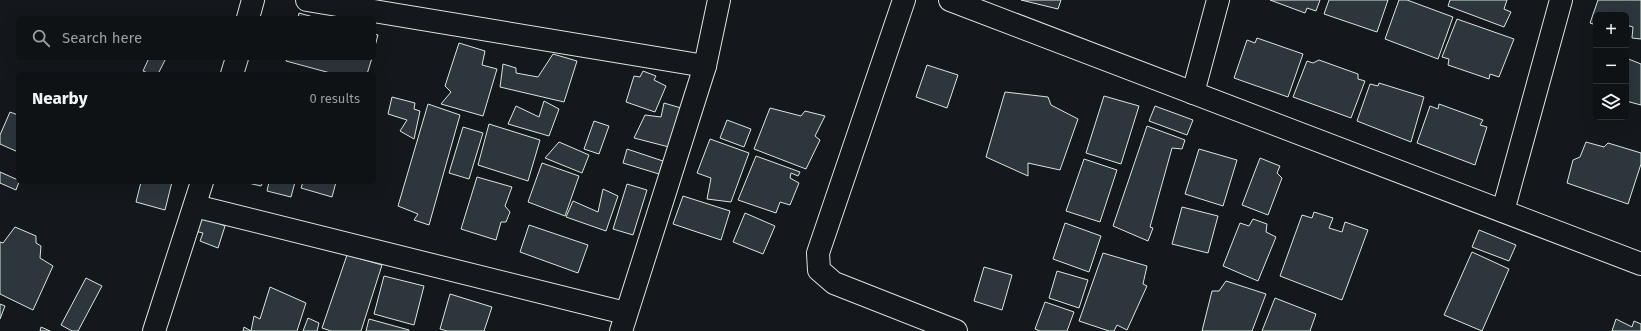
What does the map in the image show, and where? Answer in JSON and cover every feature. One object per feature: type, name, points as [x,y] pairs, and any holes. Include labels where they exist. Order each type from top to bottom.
[{"type":"street","points":[[249,16],[253,0]]},
{"type":"street","points":[[307,0],[705,66]]},
{"type":"street","points":[[195,206],[623,322],[705,66],[720,0]]},
{"type":"street","points":[[904,0],[818,253],[819,270],[834,283],[956,331]]},
{"type":"street","points":[[950,0],[1641,264]]},
{"type":"street","points":[[1193,93],[1218,0]]},
{"type":"street","points":[[1502,211],[1561,0]]},
{"type":"street","points":[[233,72],[236,60]]},
{"type":"street","points":[[154,331],[201,184]]},
{"type":"building","points":[[1021,0],[1061,0],[1058,9]]},
{"type":"building","points":[[1270,0],[1320,0],[1316,11],[1307,8],[1305,13]]},
{"type":"building","points":[[1329,0],[1388,0],[1377,32],[1324,14]]},
{"type":"building","points":[[1399,0],[1407,0],[1453,17],[1438,59],[1385,39]]},
{"type":"building","points":[[1450,0],[1507,0],[1504,9],[1511,12],[1504,27],[1448,6]]},
{"type":"building","points":[[1598,0],[1641,0],[1641,39],[1632,38],[1633,27],[1629,26],[1629,12],[1594,12]]},
{"type":"building","points":[[299,13],[310,16],[298,16]]},
{"type":"building","points":[[1593,14],[1593,24],[1590,23]]},
{"type":"building","points":[[1457,19],[1514,39],[1499,77],[1490,74],[1489,79],[1448,65],[1449,59],[1442,57]]},
{"type":"building","points":[[1257,38],[1303,54],[1288,97],[1234,78],[1247,40],[1255,43]]},
{"type":"building","points":[[459,43],[485,51],[482,65],[497,69],[483,116],[441,104],[451,92],[445,86]]},
{"type":"building","points":[[553,54],[577,61],[564,102],[500,87],[503,64],[516,68],[516,73],[538,77]]},
{"type":"building","points":[[1629,59],[1641,64],[1641,105],[1629,102]]},
{"type":"building","points":[[148,60],[165,60],[159,72],[143,71]]},
{"type":"building","points":[[371,60],[368,72],[327,72],[286,61]]},
{"type":"building","points":[[1319,60],[1358,74],[1358,79],[1365,81],[1351,118],[1293,97],[1307,61],[1313,63]]},
{"type":"building","points":[[927,65],[958,75],[947,108],[916,97]]},
{"type":"building","points":[[643,71],[656,76],[654,80],[666,86],[655,112],[626,102],[634,76],[640,77]]},
{"type":"building","points":[[1379,83],[1424,97],[1411,142],[1357,121],[1370,84],[1378,86]]},
{"type":"building","points":[[1005,92],[1048,97],[1051,105],[1078,119],[1060,170],[1028,163],[1028,176],[986,157]]},
{"type":"building","points":[[1104,96],[1139,106],[1121,164],[1086,153]]},
{"type":"building","points":[[392,97],[415,103],[414,109],[420,111],[414,139],[400,131],[407,120],[388,114]]},
{"type":"building","points":[[544,101],[559,109],[549,136],[508,124],[516,106],[539,117]]},
{"type":"building","points":[[664,103],[681,108],[669,147],[634,138],[645,115],[661,117]]},
{"type":"building","points":[[428,104],[460,115],[429,225],[414,220],[418,214],[398,206]]},
{"type":"building","points":[[1439,104],[1483,120],[1480,125],[1487,127],[1475,165],[1417,143],[1430,106],[1438,109]]},
{"type":"building","points":[[1155,106],[1193,120],[1187,135],[1149,121]]},
{"type":"building","points":[[770,108],[801,116],[805,111],[825,116],[815,136],[820,140],[806,169],[754,149]]},
{"type":"building","points":[[10,112],[16,114],[16,151],[0,144],[0,135]]},
{"type":"building","points":[[727,120],[751,129],[744,147],[720,138]]},
{"type":"building","points":[[594,121],[609,126],[599,154],[584,149]]},
{"type":"building","points":[[489,124],[540,140],[528,181],[478,165]]},
{"type":"building","points":[[1147,126],[1185,140],[1182,149],[1172,148],[1150,227],[1153,228],[1148,241],[1113,226]]},
{"type":"building","points":[[463,127],[483,133],[469,179],[449,173]]},
{"type":"building","points":[[710,139],[749,153],[731,202],[707,199],[711,178],[697,173]]},
{"type":"building","points":[[559,142],[589,155],[582,173],[545,158]]},
{"type":"building","points":[[1586,142],[1604,147],[1608,143],[1641,153],[1641,164],[1628,204],[1567,183],[1573,160],[1580,157]]},
{"type":"building","points":[[627,149],[663,161],[659,174],[623,163]]},
{"type":"building","points":[[1199,149],[1237,160],[1223,206],[1185,194]]},
{"type":"building","points":[[756,156],[800,172],[798,176],[791,173],[790,178],[799,183],[790,205],[780,202],[776,213],[738,200]]},
{"type":"building","points":[[1260,158],[1280,166],[1277,173],[1282,178],[1268,215],[1242,205]]},
{"type":"building","points":[[1084,159],[1117,170],[1100,222],[1066,211]]},
{"type":"building","points":[[542,163],[579,176],[565,216],[528,202]]},
{"type":"building","points":[[0,172],[16,179],[16,184],[18,184],[16,190],[0,183]]},
{"type":"building","points":[[477,177],[512,187],[505,206],[510,212],[506,222],[501,222],[496,240],[461,229]]},
{"type":"building","points":[[140,184],[172,184],[165,210],[136,202]]},
{"type":"building","points":[[269,184],[294,184],[291,197],[267,191]]},
{"type":"building","points":[[302,184],[335,184],[332,197],[301,188]]},
{"type":"building","points":[[627,184],[647,190],[633,235],[613,229]]},
{"type":"building","points":[[603,189],[618,196],[606,231],[566,217],[573,201],[598,212]]},
{"type":"building","points":[[683,196],[730,211],[721,240],[673,224]]},
{"type":"building","points":[[1182,207],[1218,216],[1208,253],[1172,244]]},
{"type":"building","points":[[1314,212],[1333,218],[1329,228],[1342,232],[1345,222],[1368,230],[1342,300],[1280,276],[1302,215],[1312,218]]},
{"type":"building","points":[[745,213],[775,226],[763,254],[733,242]]},
{"type":"building","points":[[200,216],[225,226],[218,248],[200,241],[203,233],[195,231]]},
{"type":"building","points":[[1253,219],[1267,224],[1266,232],[1276,237],[1258,281],[1223,266],[1240,223],[1249,226]]},
{"type":"building","points":[[1065,223],[1101,236],[1089,272],[1053,259]]},
{"type":"building","points":[[529,225],[588,245],[578,273],[520,252]]},
{"type":"building","points":[[15,227],[36,236],[36,243],[41,246],[40,258],[53,266],[33,310],[0,294],[0,242],[3,243]]},
{"type":"building","points":[[1479,230],[1516,245],[1509,261],[1472,247]]},
{"type":"building","points":[[1472,252],[1509,269],[1482,331],[1444,315]]},
{"type":"building","points":[[1103,253],[1147,266],[1143,284],[1147,286],[1127,330],[1117,325],[1114,331],[1109,331],[1079,321]]},
{"type":"building","points":[[347,255],[382,265],[361,331],[331,331],[322,328]]},
{"type":"building","points":[[984,267],[1012,275],[1002,310],[974,301]]},
{"type":"building","points":[[1057,271],[1088,280],[1079,308],[1049,298]]},
{"type":"building","points":[[384,276],[424,286],[414,325],[374,314]]},
{"type":"building","points":[[86,278],[102,286],[78,331],[72,331],[61,325]]},
{"type":"building","points":[[1226,281],[1266,294],[1252,331],[1202,331],[1212,291],[1219,291]]},
{"type":"building","points":[[270,287],[306,303],[297,331],[251,331],[254,316],[260,319]]},
{"type":"building","points":[[450,294],[492,307],[484,331],[447,331],[440,329]]},
{"type":"building","points":[[1275,298],[1316,314],[1310,331],[1262,331]]},
{"type":"building","points":[[1045,302],[1074,312],[1067,331],[1040,331],[1035,329]]},
{"type":"building","points":[[0,304],[5,306],[0,319]]},
{"type":"building","points":[[308,318],[319,323],[317,331],[303,331]]},
{"type":"building","points":[[369,319],[409,330],[409,331],[366,331]]},
{"type":"building","points":[[1616,319],[1632,327],[1634,321],[1641,324],[1641,331],[1612,331]]},
{"type":"building","points":[[41,327],[50,331],[40,331]]},
{"type":"building","points":[[244,327],[251,331],[243,331]]}]
